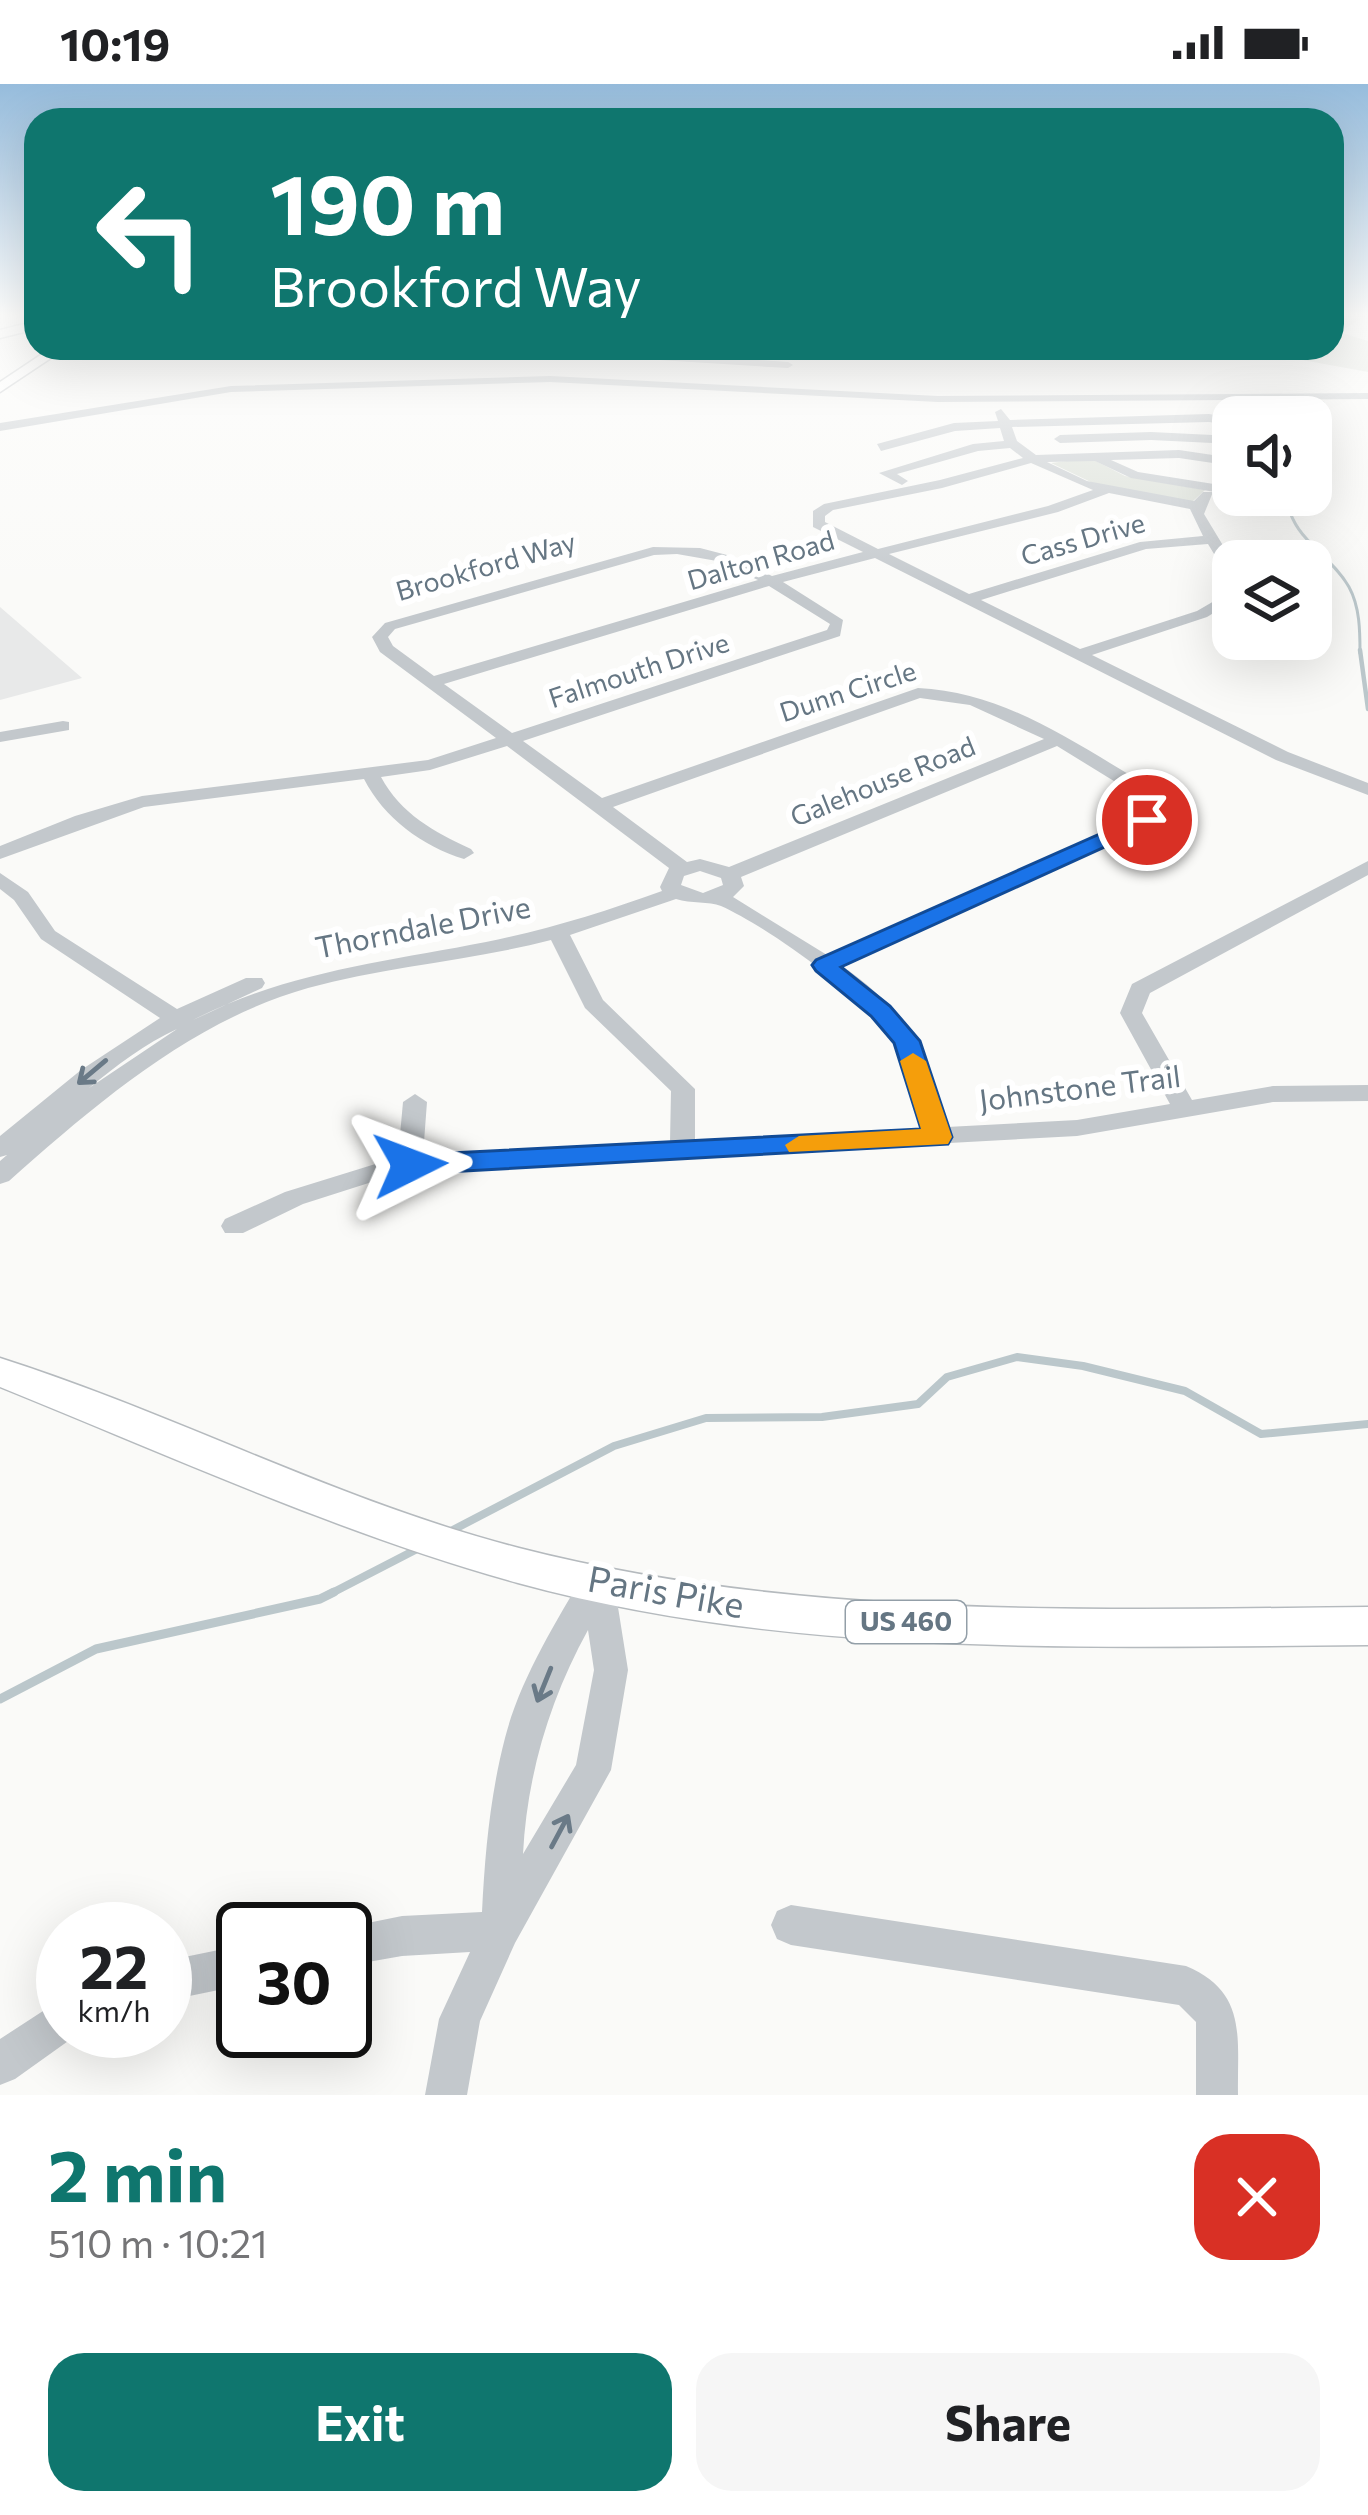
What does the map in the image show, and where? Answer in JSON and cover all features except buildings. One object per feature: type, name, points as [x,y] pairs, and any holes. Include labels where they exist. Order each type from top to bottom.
[{"type":"main road","name":"Paris Pike","points":[[0,1372],[405,1532],[597,1582],[791,1612],[912,1623],[1103,1629],[1368,1626]]},
{"type":"street","points":[[0,427],[108,409]]},
{"type":"street","points":[[998,409],[1012,444],[1068,478],[1105,490],[1197,506]]},
{"type":"street","points":[[1032,409],[1060,439],[1136,476],[1212,488]]},
{"type":"street","points":[[881,447],[954,427],[1212,418]]},
{"type":"street","points":[[1060,439],[1212,439]]},
{"type":"street","points":[[902,481],[885,473],[977,447],[1012,444]]},
{"type":"street","points":[[1212,461],[1179,454],[1033,459],[829,507],[818,514],[818,524],[1282,756],[1368,789]]},
{"type":"street","name":"Dalton Road","points":[[432,682],[770,582],[1053,509],[1105,490]]},
{"type":"street","points":[[1197,506],[1212,491]]},
{"type":"street","points":[[1197,506],[1213,539]]},
{"type":"street","name":"Cass Drive","points":[[968,599],[1145,544],[1213,539]]},
{"type":"street","name":"Brookford Way","points":[[682,868],[386,649],[380,637],[390,626],[672,548],[720,554],[770,582]]},
{"type":"street","name":"Falmouth Drive","points":[[0,853],[142,802],[230,787],[430,765],[834,633],[838,622],[770,582]]},
{"type":"street","points":[[1079,654],[1212,608]]},
{"type":"street","name":"Dunn Circle","points":[[601,805],[918,693],[973,697],[1143,791],[1153,810],[1147,820],[824,965]]},
{"type":"street","points":[[0,737],[63,725]]},
{"type":"street","name":"Galehouse Road","points":[[730,874],[1055,741]]},
{"type":"street","name":"Falmouth Drive","points":[[0,839],[51,819],[173,785],[273,773],[371,775]]},
{"type":"street","points":[[371,775],[394,811],[421,833],[464,853]]},
{"type":"street","points":[[720,897],[734,886],[730,874],[717,867],[682,868],[668,882],[688,898],[720,897],[824,965],[880,1011],[907,1041],[938,1137]]},
{"type":"street","points":[[1185,1111],[1131,1013],[1140,989],[1368,868]]},
{"type":"street","points":[[0,879],[10,884],[48,935],[193,1031]]},
{"type":"street","name":"Thorndale Drive","points":[[0,1150],[105,1060],[172,1017],[277,974],[359,960],[481,949],[556,931],[676,892]]},
{"type":"street","points":[[556,931],[593,1004],[683,1089],[682,1152]]},
{"type":"street","name":"Thorndale Drive","points":[[0,1175],[135,1064],[268,994],[359,960]]},
{"type":"street","name":"Johnstone Trail","points":[[234,1226],[294,1198],[410,1165],[1077,1128],[1273,1094],[1368,1093]]},
{"type":"street","points":[[410,1165],[415,1102]]},
{"type":"street","points":[[500,1931],[506,1826],[524,1734],[556,1652],[597,1582]]},
{"type":"street","points":[[446,2095],[460,2020],[500,1931],[543,1864],[593,1769],[611,1670],[597,1582]]},
{"type":"street","points":[[791,1925],[1186,1986],[1203,1997],[1216,2016],[1217,2095]]},
{"type":"street","points":[[372,1941],[500,1931]]},
{"type":"street","points":[[0,2064],[36,2038]]},
{"type":"shaded area","points":[[1090,458],[1125,476],[1205,490],[1192,502],[1097,485],[1051,463]]},
{"type":"shaded area","points":[[0,607],[82,678],[0,700]]},
{"type":"waterway","points":[[1292,516],[1353,595],[1360,653]]},
{"type":"waterway","points":[[1360,650],[1368,709]]},
{"type":"waterway","points":[[449,1532],[614,1446],[706,1418],[822,1417],[918,1404],[947,1377],[1017,1357],[1083,1366],[1185,1391],[1261,1434],[1368,1424]]},
{"type":"waterway","points":[[328,1595],[421,1547]]},
{"type":"waterway","points":[[328,1595],[334,1592]]},
{"type":"waterway","points":[[0,1699],[96,1649],[328,1595]]},
{"type":"slow traffic","points":[[799,1145],[938,1137],[913,1061]]},
{"type":"route","points":[[410,1165],[938,1137],[907,1041],[880,1011],[824,965],[1147,820]]}]
